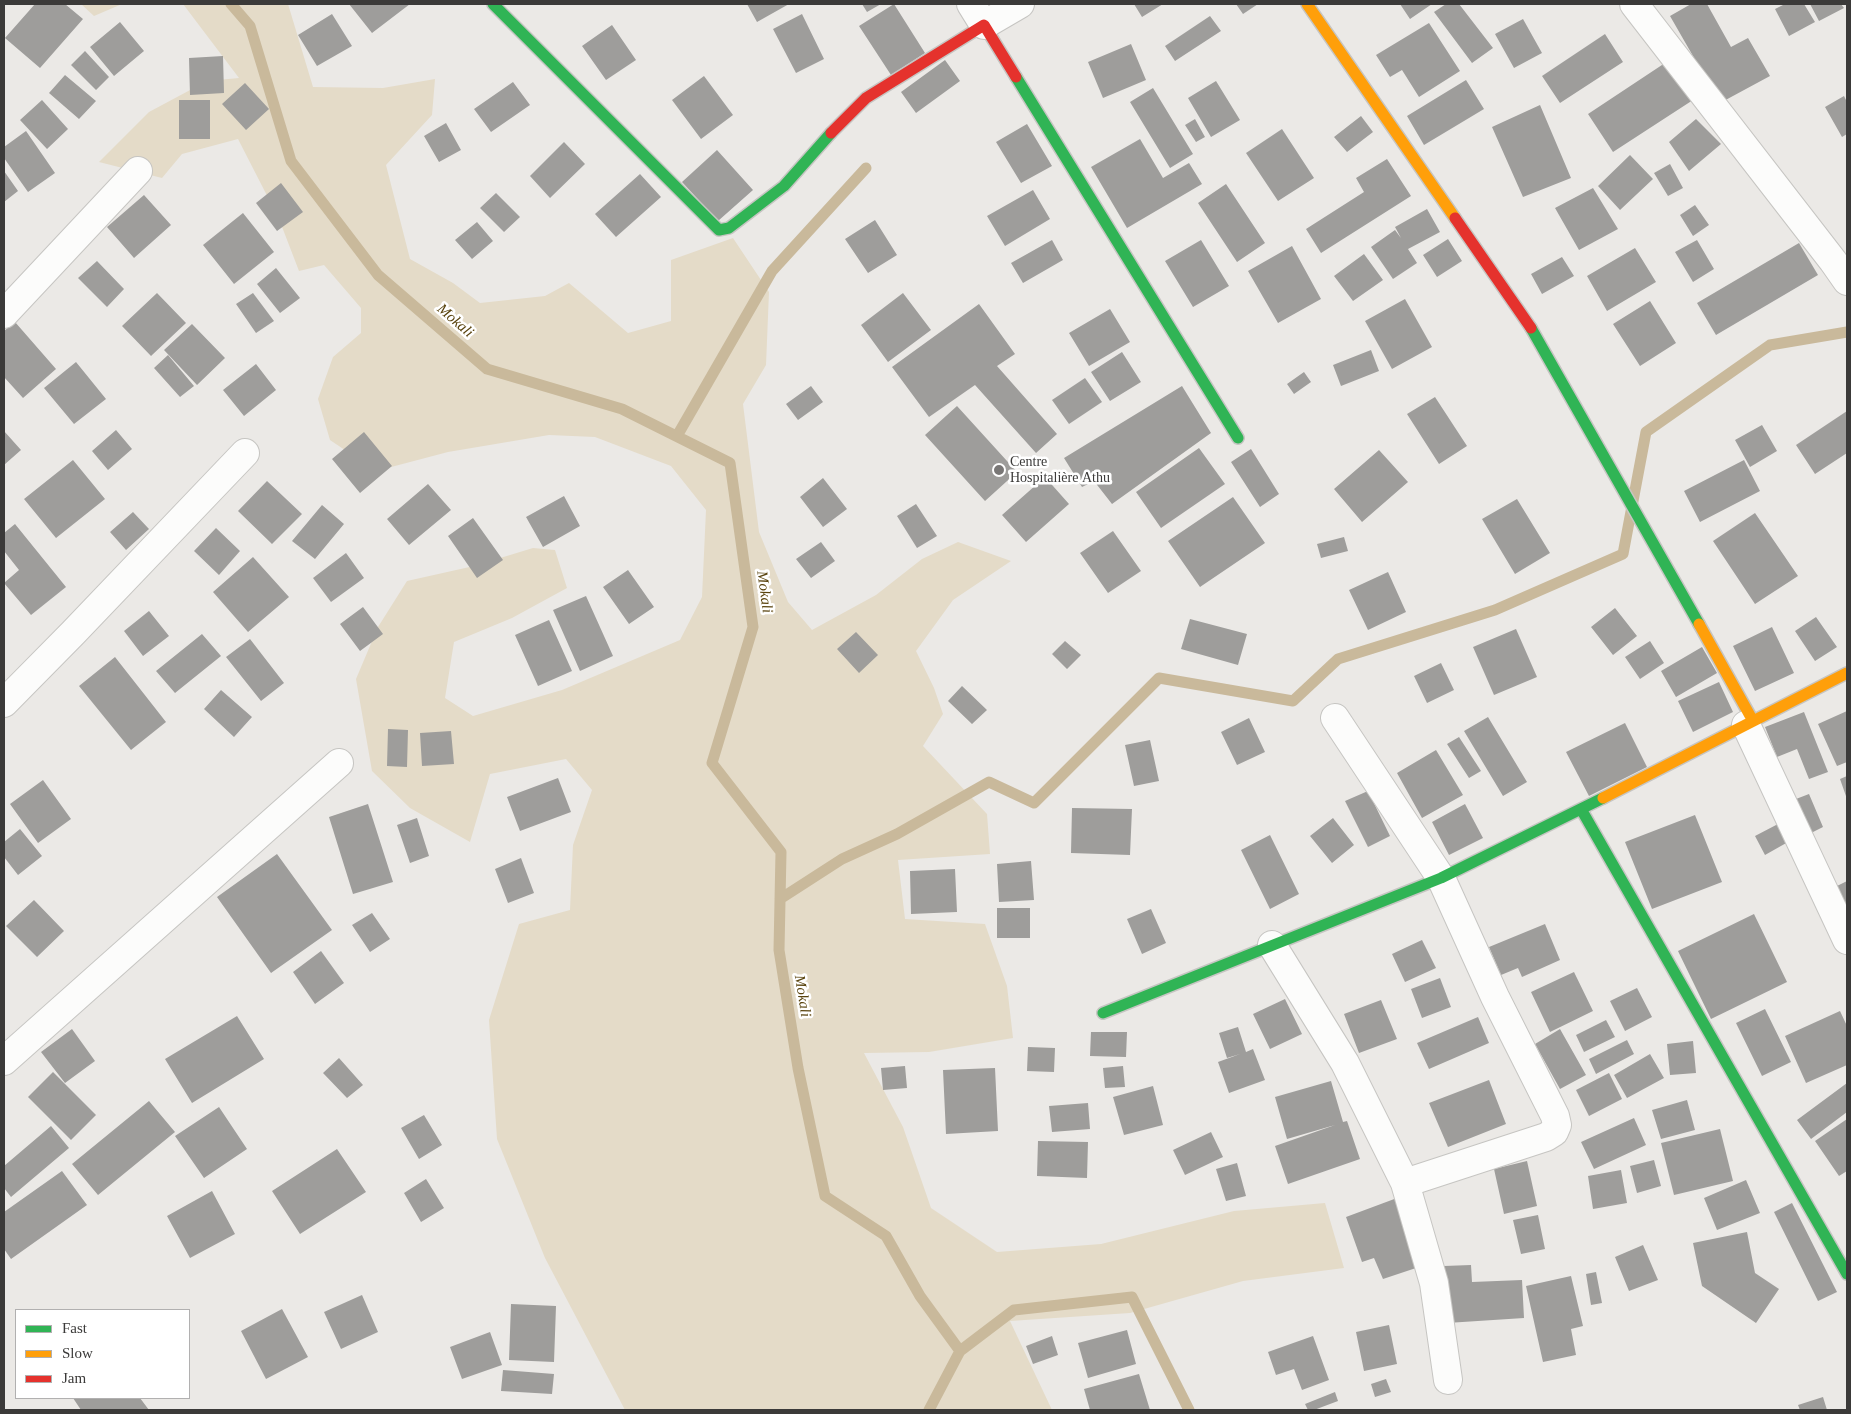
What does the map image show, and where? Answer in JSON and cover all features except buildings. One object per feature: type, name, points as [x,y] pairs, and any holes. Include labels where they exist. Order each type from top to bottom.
[{"type":"street","points":[[493,4],[719,230],[729,228],[784,186],[830,134],[866,98],[977,14],[1020,4]]},
{"type":"street","points":[[1307,4],[1538,338],[1750,723],[1847,940]]},
{"type":"street","points":[[1634,4],[1833,260],[1847,281]]},
{"type":"street","points":[[977,14],[1238,438]]},
{"type":"street","points":[[4,314],[138,171]]},
{"type":"street","points":[[4,703],[245,453]]},
{"type":"street","points":[[1103,1013],[1441,878],[1581,810],[1847,673]]},
{"type":"street","points":[[1335,718],[1441,878],[1496,997],[1555,1116],[1557,1125],[1554,1132],[1546,1137],[1405,1183]]},
{"type":"street","points":[[4,1061],[339,763]]},
{"type":"street","points":[[1581,810],[1847,1274]]},
{"type":"street","points":[[1272,945],[1345,1063],[1405,1183],[1434,1283],[1448,1380]]},
{"type":"shaded area","points":[[81,4],[122,4],[94,16]]},
{"type":"shaded area","points":[[183,4],[288,4],[313,87],[383,88],[435,79],[432,115],[386,165],[410,259],[453,283],[480,303],[545,296],[569,283],[628,333],[671,321],[671,260],[733,238],[769,292],[766,365],[743,404],[759,532],[788,602],[812,630],[876,595],[922,559],[958,542],[1011,561],[953,600],[916,651],[934,688],[943,714],[923,746],[987,814],[990,854],[898,860],[905,919],[985,924],[1007,986],[1013,1038],[929,1052],[864,1053],[903,1127],[931,1208],[997,1252],[1101,1244],[1234,1211],[1325,1203],[1344,1268],[1243,1281],[1130,1313],[1010,1321],[1052,1410],[625,1410],[545,1258],[497,1139],[489,1020],[519,924],[570,910],[573,845],[592,790],[566,759],[490,774],[470,842],[410,808],[372,771],[356,679],[378,627],[407,581],[474,566],[533,548],[555,550],[567,588],[512,618],[454,642],[445,698],[473,716],[562,690],[680,640],[702,597],[706,510],[671,466],[595,437],[549,435],[448,452],[376,471],[330,440],[318,399],[333,357],[361,333],[361,308],[324,265],[299,271],[279,219],[238,139],[182,154],[162,178],[99,162],[149,112],[207,81],[239,78]]},
{"type":"waterway","name":"Mokali","points":[[231,4],[250,26],[291,161],[378,275],[487,369],[622,409],[730,463],[753,627],[712,763],[781,852],[779,950],[798,1068],[825,1196],[886,1236],[920,1296],[960,1351],[929,1410]]},
{"type":"waterway","points":[[677,436],[772,271],[866,168]]},
{"type":"waterway","points":[[780,899],[842,859],[897,834],[989,782],[1034,803],[1159,678],[1293,701],[1338,659],[1495,610],[1623,554],[1646,432],[1770,345],[1847,332]]},
{"type":"waterway","points":[[960,1351],[1014,1310],[1132,1297],[1189,1410]]},
{"type":"traffic: fast","points":[[493,4],[719,230],[729,228],[784,186],[831,133]]},
{"type":"traffic: fast","points":[[1016,77],[1238,438]]},
{"type":"traffic: fast","points":[[1531,328],[1699,624]]},
{"type":"traffic: fast","points":[[1103,1013],[1441,878],[1603,798]]},
{"type":"traffic: fast","points":[[1581,809],[1847,1274]]},
{"type":"traffic: slow","points":[[1307,4],[1455,218]]},
{"type":"traffic: slow","points":[[1699,624],[1753,721]]},
{"type":"traffic: slow","points":[[1603,798],[1847,673]]},
{"type":"traffic: jam","points":[[831,133],[866,98],[984,25],[1016,77]]},
{"type":"traffic: jam","points":[[1455,218],[1531,328]]},
{"type":"place","name":"Centre Hospitalière Athu","points":[[999,470]]}]
